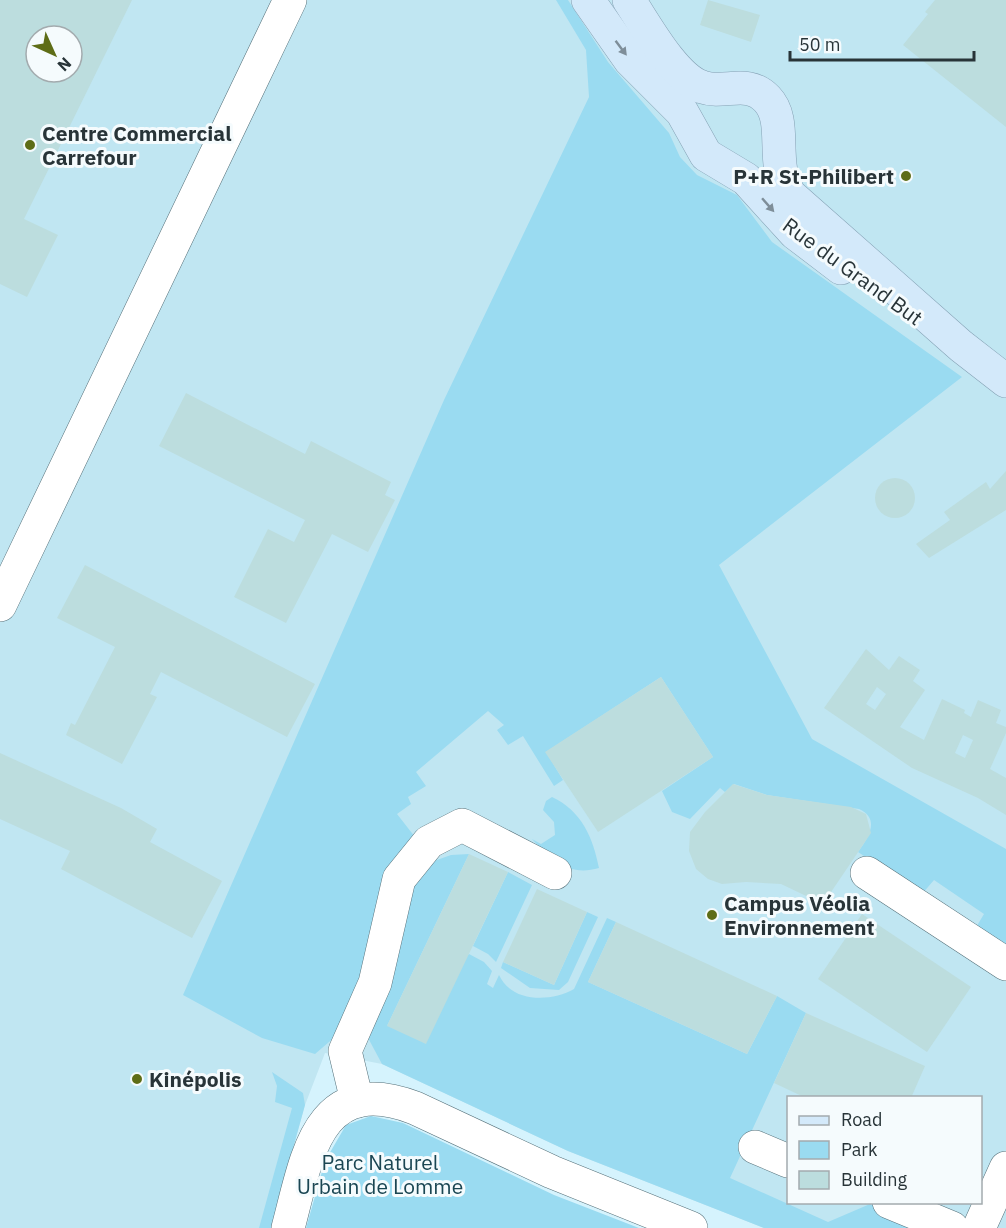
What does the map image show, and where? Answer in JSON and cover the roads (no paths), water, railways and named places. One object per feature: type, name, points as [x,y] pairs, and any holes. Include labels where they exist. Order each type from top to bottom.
[{"type":"main road","name":"Rue du Grand But","points":[[588,0],[630,60],[682,112],[706,155],[746,179],[778,217],[817,250],[871,289],[961,346]]},
{"type":"main road","name":"Rue du Grand But","points":[[629,0],[686,78],[703,88],[747,88],[763,96],[774,110],[778,133],[778,165],[790,195],[961,346],[1006,381]]},
{"type":"main road","points":[[696,134],[699,112],[708,97],[723,88]]},
{"type":"main road","points":[[725,167],[743,168],[759,162],[771,149],[778,133]]},
{"type":"street","points":[[0,605],[290,0]]},
{"type":"street","points":[[357,1101],[345,1051],[375,983],[399,879],[429,842],[462,825],[555,873]]},
{"type":"street","points":[[867,873],[1006,964]]},
{"type":"street","points":[[288,1228],[309,1148],[333,1112],[357,1101],[385,1099],[415,1108],[552,1172],[691,1228]]},
{"type":"street","points":[[755,1147],[787,1160]]},
{"type":"street","points":[[979,1228],[1006,1168]]},
{"type":"street","points":[[892,1204],[952,1228]]},
{"type":"place","name":"Centre Commercial Carrefour","points":[[30,145]]},
{"type":"place","name":"P+R St-Philibert","points":[[906,176]]},
{"type":"place","name":"Campus Véolia Environnement","points":[[712,915]]},
{"type":"place","name":"Kinépolis","points":[[137,1079]]},
{"type":"park label","name":"Parc Naturel Urbain de Lomme","points":[[380,1174]]}]
